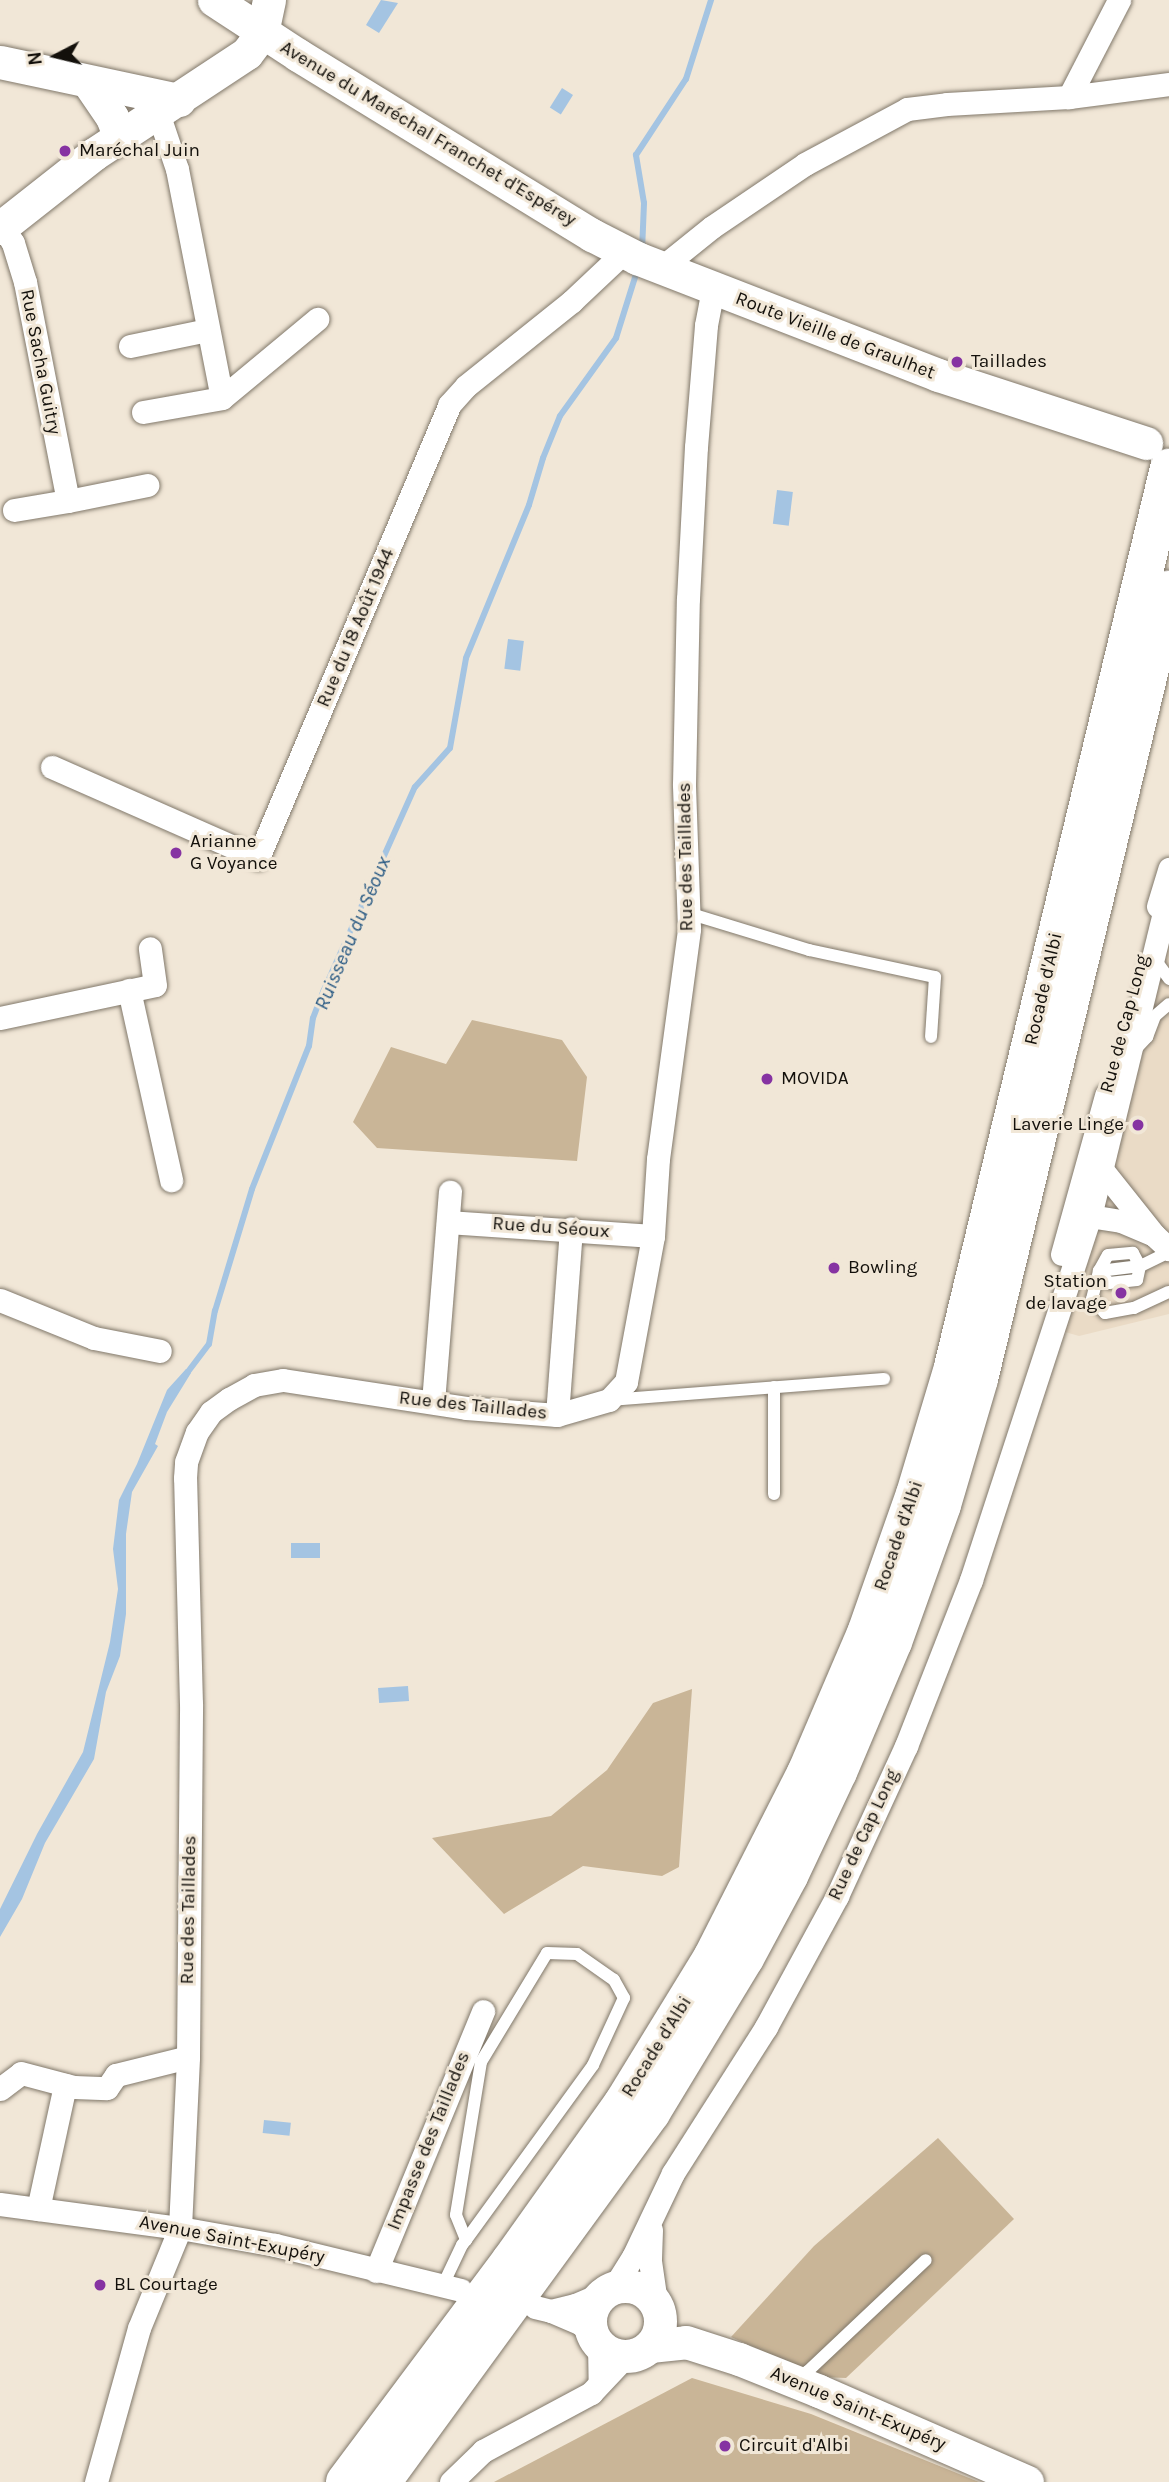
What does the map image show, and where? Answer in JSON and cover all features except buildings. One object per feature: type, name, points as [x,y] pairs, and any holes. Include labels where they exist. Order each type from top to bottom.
[{"type":"highway","name":"Rocade d'Albi","points":[[345,2482],[511,2260],[615,2114],[699,1978],[760,1868],[806,1773],[866,1633],[915,1494],[953,1367],[1161,463]]},
{"type":"highway","name":"Rocade d'Albi","points":[[382,2482],[651,2113],[745,1958],[789,1876],[838,1772],[883,1666],[942,1505],[979,1379],[1169,590]]},
{"type":"street","name":"Avenue du Maréchal Franchet d'Espérey","points":[[214,0],[262,33],[642,260]]},
{"type":"street","points":[[1,227],[94,154],[247,53],[262,33],[270,0]]},
{"type":"street","points":[[1069,97],[1119,0]]},
{"type":"street","points":[[0,62],[88,82],[169,106]]},
{"type":"street","points":[[88,82],[112,117],[120,138]]},
{"type":"street","points":[[642,260],[712,227],[805,164],[907,109],[1069,97],[1169,84]]},
{"type":"street","points":[[169,106],[177,169],[222,398]]},
{"type":"street","name":"Rue Sacha Guitry","points":[[1,227],[13,243],[25,282],[68,501]]},
{"type":"street","name":"Route Vieille de Graulhet","points":[[642,260],[1161,463]]},
{"type":"street","name":"Rue du 18 Août 1944","points":[[52,767],[258,858],[449,405],[466,386],[572,301],[642,260]]},
{"type":"street","name":"Rue des Taillades","points":[[96,2482],[139,2328],[180,2228],[188,2057],[191,1704],[185,1478],[190,1448],[211,1412],[254,1385],[283,1380],[354,1394],[557,1416],[609,1400],[626,1382],[653,1236],[659,1159],[688,913],[684,784],[688,599],[697,433],[706,325],[713,289]]},
{"type":"street","points":[[144,412],[222,398],[317,319]]},
{"type":"street","points":[[131,346],[207,330]]},
{"type":"street","points":[[14,510],[147,485]]},
{"type":"street","name":"Rue de Cap Long","points":[[1021,1423],[1064,1247],[1169,869]]},
{"type":"street","name":"Rue de Cap Long","points":[[1096,1177],[1131,1055],[1169,892]]},
{"type":"street","points":[[0,1018],[155,985],[150,948]]},
{"type":"street","points":[[129,990],[171,1180]]},
{"type":"street","points":[[1111,1074],[1110,1104],[1090,1216],[1122,1221],[1164,1246]]},
{"type":"street","points":[[1096,1177],[1164,1246]]},
{"type":"street","points":[[1064,1247],[1096,1177]]},
{"type":"street","points":[[433,1402],[450,1192]]},
{"type":"street","name":"Rue de Cap Long","points":[[608,2290],[652,2220],[673,2173],[766,2027],[842,1884],[906,1746],[971,1580],[1090,1216]]},
{"type":"street","name":"Rue du Séoux","points":[[448,1222],[653,1236]]},
{"type":"street","points":[[557,1416],[571,1229]]},
{"type":"street","points":[[0,1300],[94,1338],[160,1351]]},
{"type":"street","name":"Impasse des Taillades","points":[[376,2271],[483,2011]]},
{"type":"street","points":[[0,2089],[21,2073],[65,2085],[107,2088],[116,2075],[188,2057]]},
{"type":"street","points":[[38,2209],[65,2085]]},
{"type":"street","name":"Avenue Saint-Exupéry","points":[[0,2204],[180,2228],[275,2245],[452,2288]]},
{"type":"street","name":"Rue de Cap Long","points":[[652,2220],[650,2261],[658,2309]]},
{"type":"street","points":[[451,2482],[483,2451],[510,2434],[568,2407],[591,2393],[600,2383],[617,2345],[660,2327],[658,2309],[637,2287],[608,2290],[575,2305],[543,2309],[580,2324],[617,2345]]},
{"type":"street","points":[[608,2290],[591,2313],[617,2345]]},
{"type":"street","name":"Avenue Saint-Exupéry","points":[[658,2309],[686,2342]]},
{"type":"street","name":"Avenue Saint-Exupéry","points":[[617,2345],[686,2342],[802,2384],[1027,2482]]},
{"type":"lane","points":[[688,913],[809,950],[935,977],[931,1037]]},
{"type":"lane","points":[[1154,958],[1169,979]]},
{"type":"lane","points":[[1131,1055],[1147,1037],[1155,1016],[1169,1004]]},
{"type":"lane","points":[[1164,1246],[1140,1266],[1099,1271],[1092,1299],[1105,1313],[1134,1308],[1169,1292]]},
{"type":"lane","points":[[609,1400],[884,1379]]},
{"type":"lane","points":[[774,1387],[774,1494]]},
{"type":"lane","points":[[452,2288],[466,2240],[593,2065],[624,1998],[614,1980],[577,1954],[547,1953],[481,2062],[456,2215],[466,2240]]},
{"type":"lane","points":[[802,2384],[807,2372],[926,2259]]},
{"type":"shaded area","points":[[1169,941],[1169,1314],[1079,1336],[1065,1332]]},
{"type":"shaded area","points":[[472,1020],[562,1040],[587,1077],[577,1161],[377,1148],[353,1122],[391,1047],[446,1064]]},
{"type":"shaded area","points":[[692,1689],[679,1867],[662,1876],[583,1866],[504,1914],[432,1838],[551,1816],[607,1770],[653,1703]]},
{"type":"shaded area","points":[[938,2138],[1014,2219],[846,2378],[821,2377],[731,2337],[814,2246]]},
{"type":"shaded area","name":"Circuit d'Albi","points":[[692,2378],[811,2414],[979,2482],[494,2482]]},
{"type":"water","points":[[381,0],[398,3],[379,33],[366,25]]},
{"type":"water","points":[[562,88],[573,95],[561,114],[550,108]]},
{"type":"water","points":[[777,490],[793,492],[789,526],[773,524]]},
{"type":"water","points":[[508,639],[524,641],[520,671],[504,669]]},
{"type":"water","points":[[186,1369],[191,1373],[167,1412],[155,1444],[158,1446],[132,1492],[126,1534],[126,1614],[120,1656],[106,1692],[94,1759],[45,1843],[22,1899],[0,1937],[0,1909],[37,1834],[83,1752],[110,1642],[118,1589],[113,1549],[119,1500],[167,1390]]},
{"type":"water","points":[[291,1543],[320,1543],[320,1558],[291,1558]]},
{"type":"water","points":[[408,1686],[409,1701],[379,1703],[378,1688]]},
{"type":"water","points":[[264,2120],[291,2123],[289,2136],[263,2133]]},
{"type":"waterway","name":"Ruisseau du Séoux","points":[[642,251],[644,203],[636,155],[686,79],[711,0]]},
{"type":"waterway","name":"Ruisseau du Séoux","points":[[184,1377],[209,1344],[215,1311],[252,1189],[309,1046],[313,1018],[324,990],[415,787],[450,748],[466,658],[529,505],[543,458],[560,416],[616,338],[638,268]]},
{"type":"place","name":"Maréchal Juin","points":[[65,151]]},
{"type":"place","name":"Taillades","points":[[957,362]]},
{"type":"place","name":"Arianne G Voyance","points":[[176,853]]},
{"type":"place","name":"MOVIDA","points":[[767,1079]]},
{"type":"place","name":"Laverie Linge","points":[[1138,1125]]},
{"type":"place","name":"Bowling","points":[[834,1268]]},
{"type":"place","name":"Station de lavage","points":[[1121,1293]]},
{"type":"place","name":"BL Courtage","points":[[100,2285]]},
{"type":"place","name":"Circuit d'Albi","points":[[725,2446]]}]
